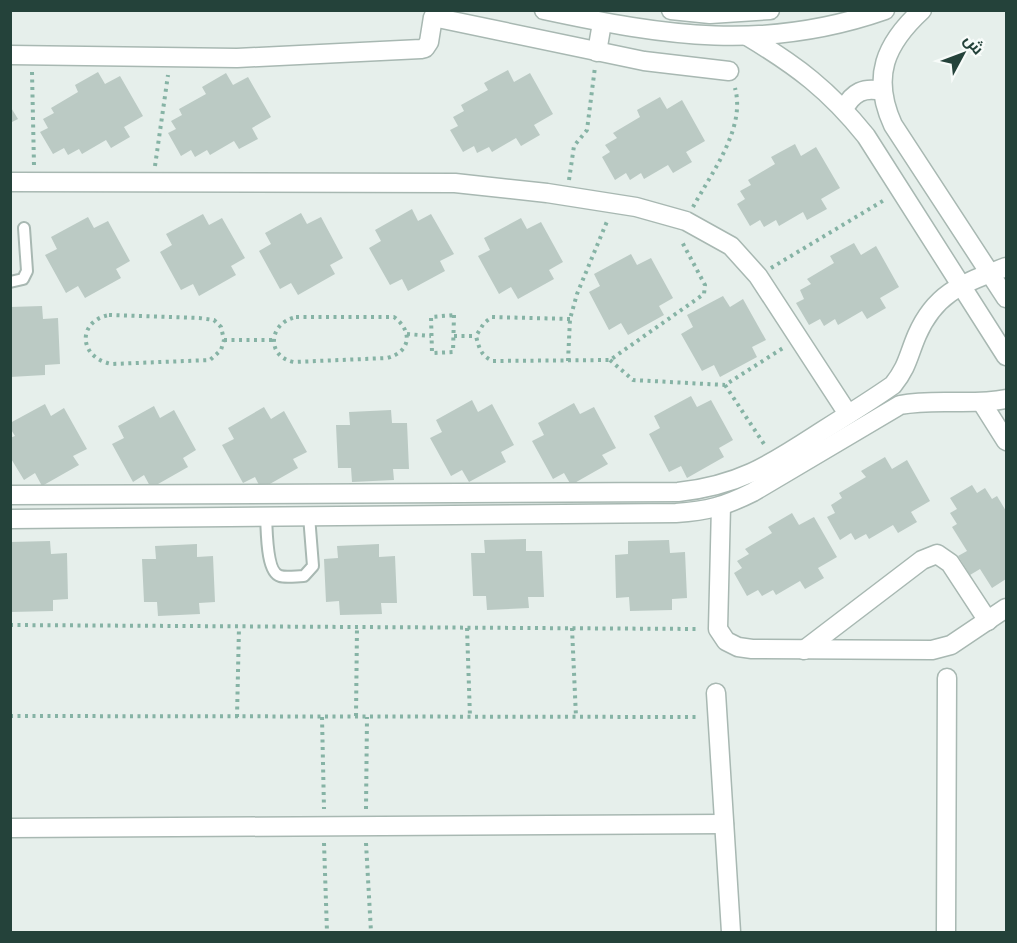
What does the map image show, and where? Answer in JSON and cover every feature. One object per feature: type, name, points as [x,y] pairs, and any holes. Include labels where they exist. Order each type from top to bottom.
[{"type":"street","points":[[544,10],[602,23],[714,37],[769,36],[817,29],[885,10]]},
{"type":"street","points":[[671,10],[710,14],[770,10]]},
{"type":"street","points":[[922,10],[900,32],[892,45],[885,66],[882,90],[888,113],[893,125],[998,270],[1006,298]]},
{"type":"street","points":[[10,55],[237,58],[421,49],[425,48],[429,42],[433,17],[645,61],[729,71]]},
{"type":"street","points":[[597,52],[602,23]]},
{"type":"street","points":[[747,36],[797,68],[820,86],[844,109],[866,136],[1006,356]]},
{"type":"street","points":[[844,109],[850,98],[859,91],[870,88],[882,90]]},
{"type":"street","points":[[10,182],[455,183],[636,207],[686,221],[731,246],[758,276],[848,414]]},
{"type":"street","points":[[10,495],[678,492],[704,489],[752,474],[893,384],[903,372],[928,315],[943,297],[961,285],[998,270]]},
{"type":"street","points":[[903,372],[922,400]]},
{"type":"street","points":[[10,519],[706,511],[753,492],[900,405],[922,400],[982,403],[1006,399]]},
{"type":"street","points":[[982,403],[1006,441]]},
{"type":"street","points":[[239,494],[239,517]]},
{"type":"street","points":[[721,506],[718,629],[726,640],[738,647],[804,650],[932,650],[951,645],[1006,608]]},
{"type":"street","points":[[804,650],[922,560],[937,554],[950,563],[988,621]]},
{"type":"street","points":[[946,678],[946,933]]},
{"type":"street","points":[[716,693],[731,933]]},
{"type":"street","points":[[10,828],[724,824]]},
{"type":"lane","points":[[10,282],[23,279],[27,271],[24,228]]},
{"type":"lane","points":[[266,517],[272,571],[279,576],[304,576],[313,566],[309,516]]},
{"type":"path","points":[[566,196],[574,146],[587,130],[597,52]]},
{"type":"path","points":[[32,56],[34,182]]},
{"type":"path","points":[[153,181],[171,58]]},
{"type":"path","points":[[686,221],[734,131],[738,106],[729,71]]},
{"type":"path","points":[[758,276],[901,190]]},
{"type":"path","points":[[568,361],[570,319],[577,294],[614,203]]},
{"type":"path","points":[[570,319],[492,317],[484,323],[476,336],[479,349],[486,358],[493,361],[610,360],[704,294],[705,285],[668,216]]},
{"type":"path","points":[[109,315],[199,318],[214,320],[221,327],[224,340],[221,350],[210,360],[112,364],[100,362],[94,358],[87,344],[87,331],[100,317],[109,315]]},
{"type":"path","points":[[454,315],[454,336],[453,352],[432,353],[431,317],[454,315]]},
{"type":"path","points":[[296,317],[393,317],[402,324],[407,334],[403,350],[396,356],[387,358],[294,362],[281,357],[276,351],[274,340],[279,325],[286,319],[296,317]]},
{"type":"path","points":[[407,334],[431,336]]},
{"type":"path","points":[[454,336],[476,336]]},
{"type":"path","points":[[610,360],[633,380],[725,385],[798,338]]},
{"type":"path","points":[[224,340],[274,340]]},
{"type":"path","points":[[725,385],[775,461]]},
{"type":"path","points":[[10,625],[718,629]]},
{"type":"path","points":[[237,717],[239,627]]},
{"type":"path","points":[[356,717],[357,627]]},
{"type":"path","points":[[467,628],[470,717]]},
{"type":"path","points":[[572,628],[576,717]]},
{"type":"path","points":[[10,716],[718,717]]},
{"type":"building","points":[[508,70],[514,82],[530,73],[553,114],[534,125],[540,135],[521,146],[516,138],[492,152],[489,147],[477,153],[474,146],[463,152],[450,130],[458,126],[453,117],[464,111],[461,105],[488,90],[484,83]]},
{"type":"building","points":[[98,72],[105,84],[120,76],[143,116],[124,127],[130,137],[111,148],[106,140],[82,154],[79,149],[68,155],[64,148],[53,154],[40,132],[48,128],[43,119],[54,113],[51,108],[78,92],[75,85]]},
{"type":"building","points":[[226,73],[233,85],[248,77],[271,117],[252,128],[258,139],[239,149],[234,141],[210,155],[207,150],[195,157],[191,150],[181,156],[168,133],[176,129],[171,121],[182,115],[179,109],[206,94],[202,87]]},
{"type":"building","points":[[660,97],[667,109],[682,100],[705,141],[686,152],[692,162],[673,173],[668,165],[644,179],[641,173],[630,180],[626,173],[615,180],[602,157],[610,152],[605,145],[617,138],[613,133],[640,117],[637,110]]},
{"type":"building","points":[[10,106],[18,119],[10,123]]},
{"type":"building","points":[[795,144],[801,156],[816,147],[840,188],[821,199],[827,209],[807,220],[803,212],[779,226],[776,220],[764,227],[760,220],[750,226],[737,204],[745,199],[740,191],[751,185],[748,180],[775,164],[771,157]]},
{"type":"building","points":[[412,209],[418,221],[431,214],[454,254],[440,261],[445,271],[408,291],[402,279],[390,285],[369,248],[381,241],[375,230]]},
{"type":"building","points":[[301,213],[307,224],[321,217],[343,258],[330,265],[335,274],[298,295],[291,283],[280,289],[259,251],[271,244],[265,233]]},
{"type":"building","points":[[203,214],[209,225],[222,218],[245,258],[231,266],[236,275],[199,296],[193,284],[181,290],[160,252],[172,245],[166,234]]},
{"type":"building","points":[[88,217],[94,228],[108,221],[130,261],[116,269],[121,278],[85,298],[78,286],[66,293],[45,255],[57,249],[51,237]]},
{"type":"building","points":[[521,218],[527,229],[541,222],[563,262],[549,270],[554,279],[518,299],[511,287],[499,294],[478,256],[490,250],[484,238]]},
{"type":"building","points":[[854,243],[861,255],[876,246],[899,287],[880,298],[886,308],[867,319],[862,311],[838,325],[835,319],[824,326],[820,319],[809,325],[796,303],[804,299],[800,290],[811,284],[807,279],[834,263],[830,256]]},
{"type":"building","points":[[631,254],[637,265],[651,258],[673,298],[659,306],[664,315],[628,335],[621,323],[609,330],[589,292],[600,286],[594,274]]},
{"type":"building","points":[[723,296],[730,307],[743,299],[766,340],[752,347],[757,357],[720,377],[714,365],[702,371],[681,334],[693,327],[687,315]]},
{"type":"building","points":[[42,306],[43,319],[58,318],[60,364],[45,365],[45,375],[10,377],[10,307]]},
{"type":"building","points":[[691,396],[697,407],[711,400],[733,440],[719,448],[724,457],[687,478],[681,466],[669,472],[649,434],[660,428],[654,416]]},
{"type":"building","points":[[472,400],[478,412],[492,404],[514,445],[501,452],[506,462],[469,482],[462,470],[451,476],[430,438],[442,432],[436,420]]},
{"type":"building","points":[[574,403],[580,414],[594,407],[616,448],[602,455],[608,464],[571,485],[564,473],[553,479],[532,441],[544,435],[538,423]]},
{"type":"building","points":[[45,404],[51,416],[64,408],[87,449],[73,456],[79,465],[42,486],[35,473],[24,480],[10,457],[10,438],[15,436],[10,423]]},
{"type":"building","points":[[154,406],[160,418],[174,410],[196,450],[183,458],[188,467],[151,488],[144,475],[133,482],[112,444],[124,438],[118,426]]},
{"type":"building","points":[[264,407],[271,419],[284,411],[307,452],[293,459],[298,468],[261,489],[255,477],[243,483],[222,445],[234,439],[228,428]]},
{"type":"building","points":[[391,410],[392,423],[407,423],[409,469],[393,469],[394,480],[352,482],[351,468],[338,468],[336,425],[350,425],[349,412]]},
{"type":"building","points":[[885,457],[892,469],[907,460],[930,501],[911,512],[917,522],[898,533],[893,525],[869,539],[866,534],[855,540],[851,533],[840,540],[827,517],[835,513],[831,505],[842,498],[839,493],[866,477],[861,471]]},
{"type":"building","points":[[972,485],[977,493],[985,488],[992,499],[997,496],[1006,511],[1006,579],[992,588],[980,569],[970,575],[958,556],[967,551],[952,527],[957,524],[950,513],[957,509],[950,498]]},
{"type":"building","points":[[792,513],[799,525],[814,517],[837,557],[818,568],[824,578],[805,589],[800,581],[776,595],[773,590],[762,596],[758,590],[747,596],[734,573],[742,568],[737,561],[749,554],[745,549],[772,533],[768,527]]},
{"type":"building","points":[[526,539],[526,551],[542,551],[544,597],[528,597],[529,608],[487,610],[486,596],[473,596],[471,553],[485,553],[484,540]]},
{"type":"building","points":[[669,540],[670,553],[685,552],[687,598],[672,599],[672,610],[630,611],[629,597],[616,598],[615,555],[628,554],[628,541]]},
{"type":"building","points":[[50,541],[51,554],[67,553],[68,599],[53,600],[53,611],[11,612],[10,542]]},
{"type":"building","points":[[197,544],[197,557],[213,556],[215,602],[199,603],[200,614],[158,616],[157,602],[144,602],[142,559],[156,559],[155,546]]},
{"type":"building","points":[[379,544],[379,557],[395,556],[397,603],[381,603],[382,614],[340,615],[339,601],[326,602],[324,559],[338,558],[337,546]]}]
